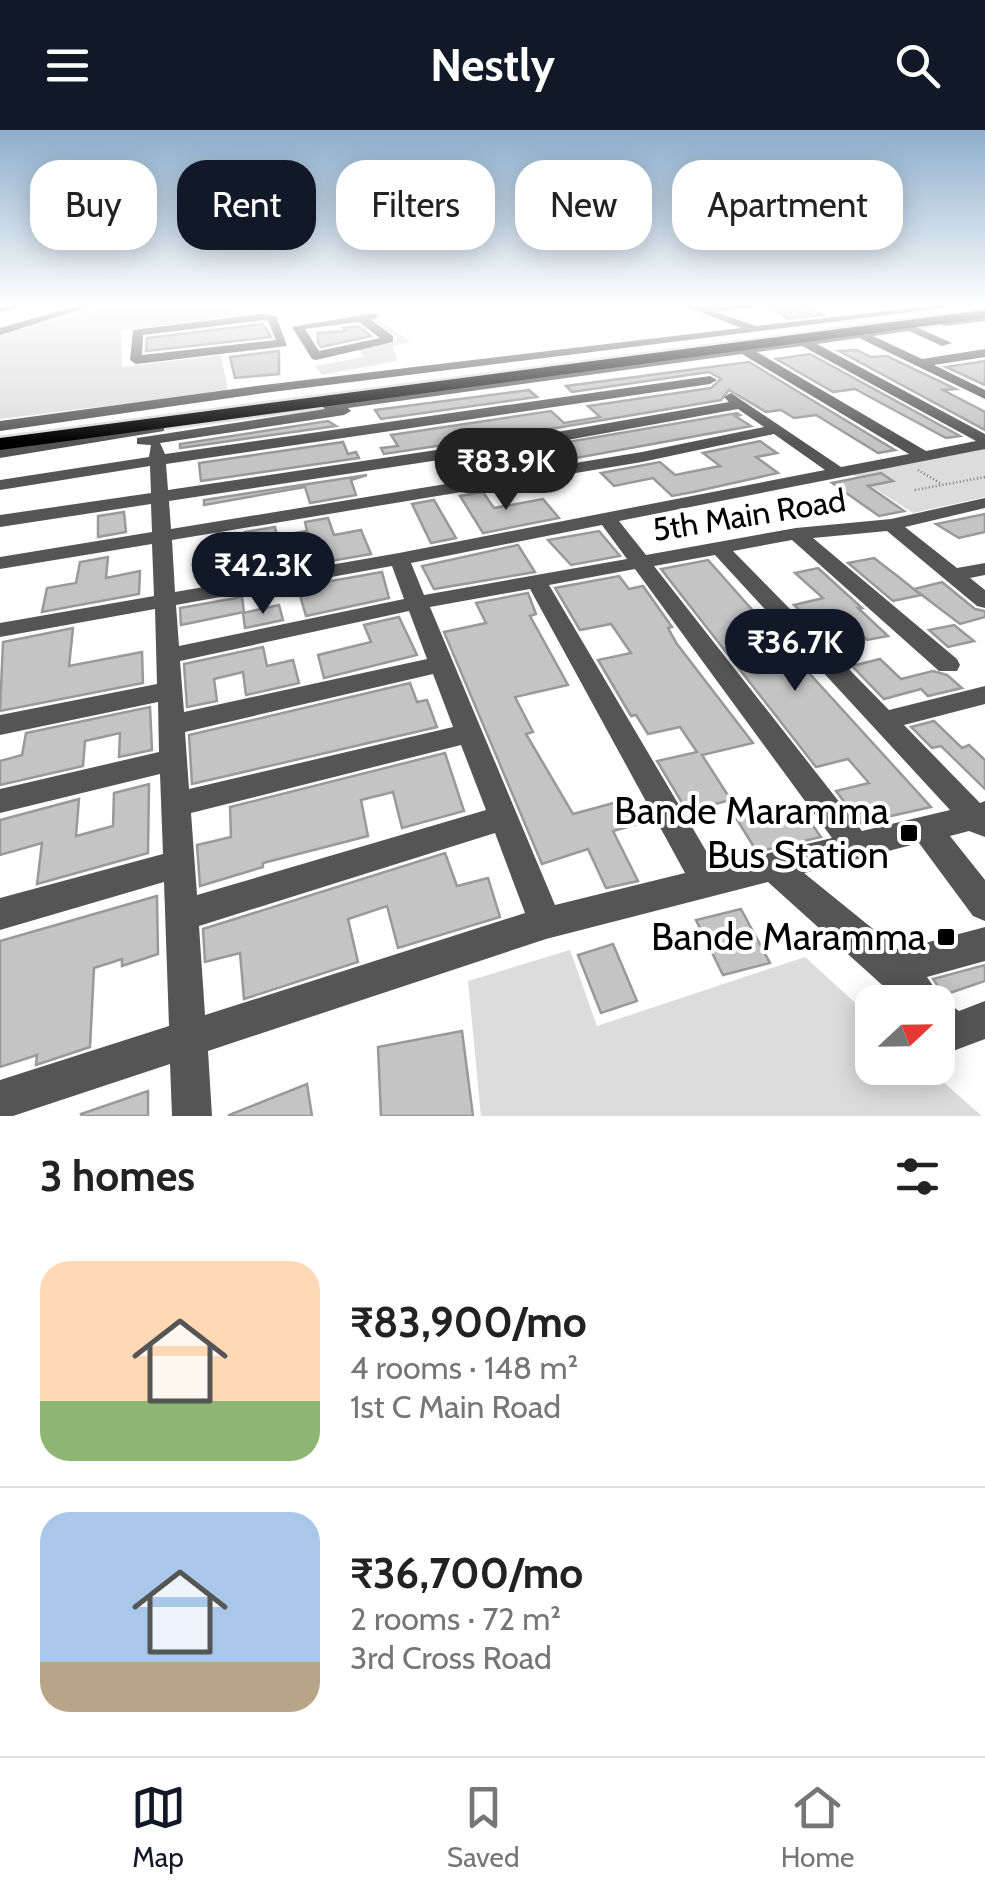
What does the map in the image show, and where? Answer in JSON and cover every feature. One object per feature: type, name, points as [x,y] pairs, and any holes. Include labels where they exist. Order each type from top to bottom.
[{"type":"highway","points":[[10,438],[667,350]]},
{"type":"highway","points":[[10,438],[721,350]]},
{"type":"street","points":[[135,350],[136,360],[145,361],[229,350]]},
{"type":"street","points":[[309,350],[316,356],[341,350]]},
{"type":"street","points":[[0,426],[590,350]]},
{"type":"street","points":[[0,484],[340,412],[685,362],[709,352],[753,350]]},
{"type":"street","points":[[820,350],[891,386],[985,442]]},
{"type":"street","points":[[894,350],[985,395]]},
{"type":"street","points":[[746,351],[918,461]]},
{"type":"street","points":[[922,363],[985,353]]},
{"type":"street","points":[[0,453],[685,362],[835,470]]},
{"type":"street","points":[[0,462],[349,430],[710,380]]},
{"type":"street","points":[[966,387],[985,384]]},
{"type":"street","points":[[543,385],[558,400]]},
{"type":"street","points":[[0,521],[552,438],[740,404]]},
{"type":"street","points":[[340,412],[349,430]]},
{"type":"street","points":[[0,562],[642,456],[778,429]]},
{"type":"street","points":[[0,630],[399,559],[835,470],[918,461],[985,442]]},
{"type":"street","points":[[157,449],[192,1116]]},
{"type":"street","name":"5th Main Road","points":[[168,656],[417,603],[796,534],[891,526],[985,503]]},
{"type":"street","points":[[606,516],[855,845]]},
{"type":"street","points":[[891,526],[985,601]]},
{"type":"street","points":[[796,534],[948,665]]},
{"type":"street","points":[[720,549],[982,820]]},
{"type":"street","points":[[399,559],[546,923]]},
{"type":"street","points":[[953,576],[985,569]]},
{"type":"street","points":[[536,581],[706,880]]},
{"type":"street","points":[[171,725],[442,664]]},
{"type":"street","points":[[0,725],[170,690]]},
{"type":"street","points":[[882,720],[985,695]]},
{"type":"street","points":[[175,805],[469,733]]},
{"type":"street","points":[[0,801],[173,760]]},
{"type":"street","points":[[182,916],[503,818]]},
{"type":"street","points":[[0,1100],[546,923],[706,880],[926,829],[982,820]]},
{"type":"street","points":[[926,829],[985,905]]},
{"type":"street","points":[[0,914],[178,864]]},
{"type":"street","points":[[771,865],[909,985]]},
{"type":"street","points":[[894,969],[985,944]]},
{"type":"street","points":[[955,1031],[985,1020]]},
{"type":"path","points":[[918,461],[942,484]]},
{"type":"path","points":[[915,490],[985,476]]},
{"type":"shaded area","points":[[0,350],[122,350],[122,367],[221,355],[228,391],[0,419]]},
{"type":"shaded area","points":[[358,350],[394,350],[397,361],[322,375],[315,366],[364,357]]},
{"type":"shaded area","points":[[985,448],[985,497],[913,513],[849,472]]},
{"type":"shaded area","points":[[570,950],[597,1026],[805,957],[855,1003],[855,1085],[946,1085],[982,1116],[481,1116],[468,981]]},
{"type":"building","points":[[279,351],[279,374],[235,378],[230,357]]},
{"type":"building","points":[[839,351],[887,356],[956,389],[943,390],[985,412],[985,430]]},
{"type":"building","points":[[810,354],[960,436],[946,438],[855,389],[833,392],[776,359]]},
{"type":"building","points":[[985,361],[985,385],[946,367]]},
{"type":"building","points":[[749,362],[895,450],[878,453],[816,415],[794,418],[781,410],[766,412],[729,390],[721,400],[550,429],[384,454],[381,448],[398,446],[391,435],[551,411],[564,423],[600,417],[588,406],[711,388],[721,379],[709,372],[572,392],[566,386]]},
{"type":"building","points":[[529,390],[537,397],[381,419],[375,410]]},
{"type":"building","points":[[740,415],[735,416],[751,426],[527,467],[516,455],[440,464]]},
{"type":"building","points":[[328,421],[336,426],[180,448],[180,444]]},
{"type":"building","points":[[760,441],[777,453],[756,457],[778,473],[693,492],[672,496],[653,478],[614,486],[601,473],[660,462],[675,475],[720,466],[703,453]]},
{"type":"building","points":[[343,442],[348,454],[356,452],[359,458],[201,481],[199,463]]},
{"type":"building","points":[[881,473],[893,481],[868,486],[904,511],[879,516],[832,483]]},
{"type":"building","points":[[367,475],[351,480],[356,495],[310,503],[305,487],[204,505],[204,500]]},
{"type":"building","points":[[483,492],[494,508],[543,499],[559,518],[483,533],[460,496]]},
{"type":"building","points":[[434,500],[456,538],[431,543],[412,504]]},
{"type":"building","points":[[124,512],[126,532],[98,537],[98,516]]},
{"type":"building","points":[[985,514],[985,532],[959,538],[936,524]]},
{"type":"building","points":[[328,518],[334,535],[361,530],[371,554],[220,580],[218,557],[249,551],[245,532],[275,527],[277,536],[307,531],[305,522]]},
{"type":"building","points":[[599,531],[620,556],[571,565],[548,540]]},
{"type":"building","points":[[518,545],[535,572],[434,589],[422,566]]},
{"type":"building","points":[[108,557],[106,578],[140,571],[139,594],[42,612],[47,588],[76,583],[80,562]]},
{"type":"building","points":[[874,558],[921,595],[893,601],[848,563]]},
{"type":"building","points":[[708,560],[931,807],[860,823],[836,791],[869,783],[848,759],[816,767],[661,569]]},
{"type":"building","points":[[818,568],[888,636],[867,640],[835,610],[806,617],[794,605],[823,598],[795,573]]},
{"type":"building","points":[[382,572],[389,598],[306,616],[299,592],[287,595],[286,589]]},
{"type":"building","points":[[619,576],[629,589],[643,586],[672,627],[668,628],[677,644],[753,743],[702,755],[731,800],[687,811],[657,761],[697,752],[680,727],[648,734],[636,715],[631,716],[598,660],[631,653],[611,624],[580,630],[555,588]]},
{"type":"building","points":[[942,582],[975,609],[985,611],[985,617],[960,624],[914,589]]},
{"type":"building","points":[[528,593],[536,614],[530,616],[568,685],[515,697],[533,732],[526,734],[573,814],[621,801],[635,825],[613,831],[638,881],[606,888],[588,849],[542,864],[444,632],[486,623],[476,603]]},
{"type":"building","points":[[242,597],[244,612],[181,625],[180,608]]},
{"type":"building","points":[[279,605],[283,620],[245,628],[243,613]]},
{"type":"building","points":[[399,617],[417,655],[324,678],[318,655],[371,642],[364,625]]},
{"type":"building","points":[[954,625],[974,641],[948,647],[929,630]]},
{"type":"building","points":[[73,628],[69,666],[142,652],[143,683],[0,711],[3,642]]},
{"type":"building","points":[[263,647],[267,666],[293,660],[299,683],[246,695],[243,672],[214,679],[217,701],[187,707],[184,664]]},
{"type":"building","points":[[880,659],[901,679],[933,671],[947,675],[962,688],[928,696],[921,689],[884,699],[852,666]]},
{"type":"building","points":[[410,683],[417,702],[427,700],[437,727],[192,784],[189,735]]},
{"type":"building","points":[[150,707],[152,750],[119,757],[120,733],[85,741],[83,766],[0,785],[0,761],[22,755],[26,733]]},
{"type":"building","points":[[934,721],[962,748],[969,745],[985,760],[985,789],[941,746],[932,748],[911,727]]},
{"type":"building","points":[[445,753],[464,811],[402,828],[393,792],[361,800],[368,836],[263,863],[263,867],[200,886],[197,845],[231,837],[230,807]]},
{"type":"building","points":[[149,784],[148,853],[37,884],[42,843],[0,855],[0,820],[79,799],[76,836],[113,826],[114,793]]},
{"type":"building","points":[[796,802],[821,837],[757,852],[736,818]]},
{"type":"building","points":[[445,853],[457,886],[488,878],[500,917],[398,948],[387,906],[348,919],[358,962],[244,999],[240,953],[205,962],[203,929]]},
{"type":"building","points":[[157,896],[158,954],[122,966],[122,959],[94,968],[90,1047],[36,1065],[37,1055],[0,1067],[0,941]]},
{"type":"building","points":[[741,909],[770,963],[723,975],[696,920]]},
{"type":"building","points":[[613,944],[637,1001],[601,1013],[578,955]]},
{"type":"building","points":[[985,965],[985,981],[955,991],[955,985],[937,985],[933,979]]},
{"type":"building","points":[[462,1031],[473,1116],[381,1116],[378,1047]]},
{"type":"building","points":[[307,1084],[312,1116],[229,1116],[229,1115]]},
{"type":"building","points":[[148,1091],[148,1116],[81,1114]]},
{"type":"place","name":"Bande Maramma Bus Station","points":[[909,833]]},
{"type":"place","name":"Bande Maramma","points":[[946,937]]}]
